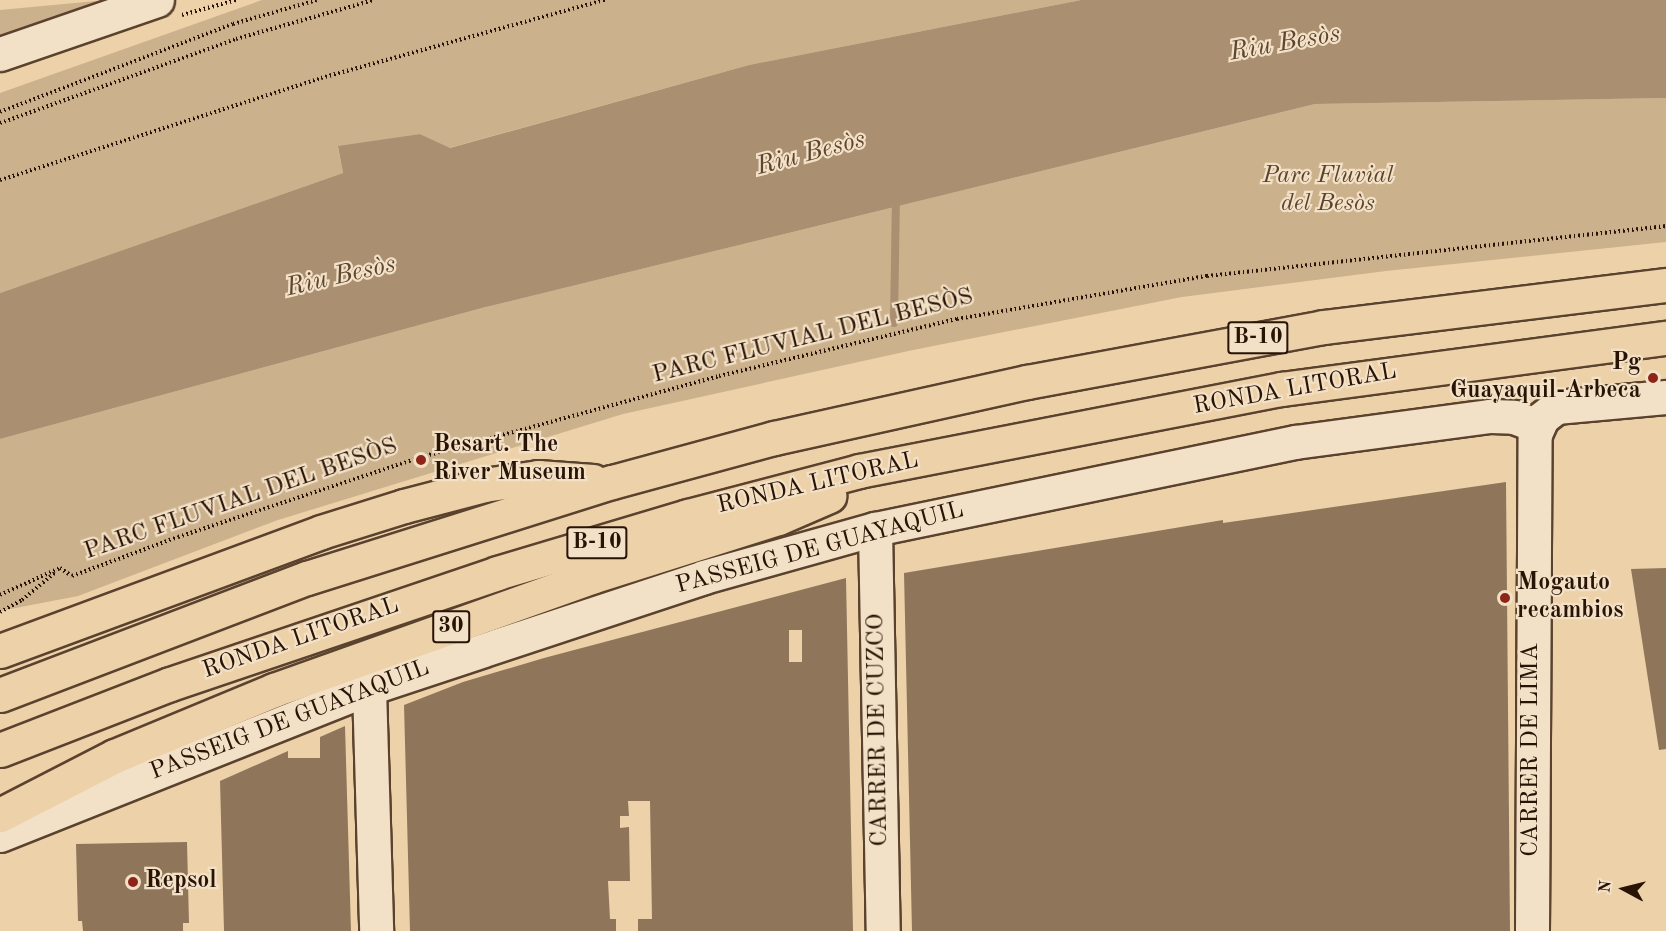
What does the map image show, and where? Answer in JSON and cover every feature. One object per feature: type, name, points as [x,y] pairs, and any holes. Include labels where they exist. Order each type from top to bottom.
[{"type":"highway","name":"B-10","points":[[0,694],[307,578],[612,482],[774,438],[1200,348],[1334,326],[1666,285]]},
{"type":"highway","name":"RONDA LITORAL","points":[[0,750],[191,676],[496,573],[688,516],[911,461],[1282,389],[1666,338]]},
{"type":"highway","name":"30","points":[[0,815],[115,756],[274,690],[591,577],[778,518],[911,461]]},
{"type":"highway","points":[[0,651],[321,532],[404,506],[484,485],[538,477],[612,482]]},
{"type":"street","points":[[0,54],[157,0]]},
{"type":"street","points":[[1538,426],[1556,407],[1666,397]]},
{"type":"street","name":"PASSEIG DE GUAYAQUIL","points":[[0,835],[369,688],[704,577],[875,529],[1295,442],[1490,416],[1514,417],[1538,426]]},
{"type":"street","name":"CARRER DE LIMA","points":[[1532,931],[1534,444],[1538,426]]},
{"type":"street","name":"CARRER DE CUZCO","points":[[875,529],[883,931]]},
{"type":"street","points":[[369,688],[376,931]]},
{"type":"path","points":[[0,112],[233,24],[317,0]]},
{"type":"path","points":[[0,123],[236,39],[374,0]]},
{"type":"path","points":[[0,180],[321,78],[605,0]]},
{"type":"path","name":"PARC FLUVIAL DEL BESÒS","points":[[0,595],[60,568],[72,576],[178,537],[425,456],[719,376],[957,319],[1207,276],[1666,226]]},
{"type":"path","points":[[0,612],[22,600],[60,568]]},
{"type":"green space","points":[[107,0],[0,44],[0,10]]},
{"type":"green space","points":[[262,0],[1081,0],[749,65],[449,148],[420,134],[338,147],[343,173],[0,293],[0,93]]},
{"type":"green space","name":"Parc Fluvial del Besòs","points":[[1666,98],[1666,242],[1386,271],[1182,297],[913,350],[623,414],[278,520],[78,596],[0,611],[0,439],[482,308],[1315,104]]},
{"type":"water","name":"Riu Besòs","points":[[1081,0],[1666,0],[1666,98],[1315,104],[482,308],[0,439],[0,293],[343,173],[338,146],[420,134],[450,148],[749,65]]},
{"type":"building","points":[[1506,482],[1510,931],[912,931],[904,573],[1223,520],[1223,523]]},
{"type":"building","points":[[1666,568],[1666,749],[1659,750],[1631,569]]},
{"type":"building","points":[[846,578],[853,931],[638,931],[638,919],[652,919],[650,801],[628,801],[629,816],[620,816],[620,828],[629,827],[630,881],[608,881],[610,919],[616,919],[616,931],[410,931],[404,705],[463,682],[544,658]],"holes":[[[789,630],[802,630],[802,662],[789,662]]]},
{"type":"building","points":[[345,726],[351,931],[224,931],[220,781],[288,751],[288,758],[320,758],[320,737]]},
{"type":"building","name":"Repsol","points":[[187,842],[189,923],[183,923],[183,931],[83,931],[82,921],[78,921],[76,844]]},
{"type":"waterway","points":[[894,323],[896,198]]},
{"type":"place","name":"Pg Guayaquil-Arbeca","points":[[1653,378]]},
{"type":"place","name":"Besart. The River Museum","points":[[421,460]]},
{"type":"place","name":"Mogauto recambios","points":[[1505,598]]},
{"type":"place","name":"Repsol","points":[[133,882]]}]
